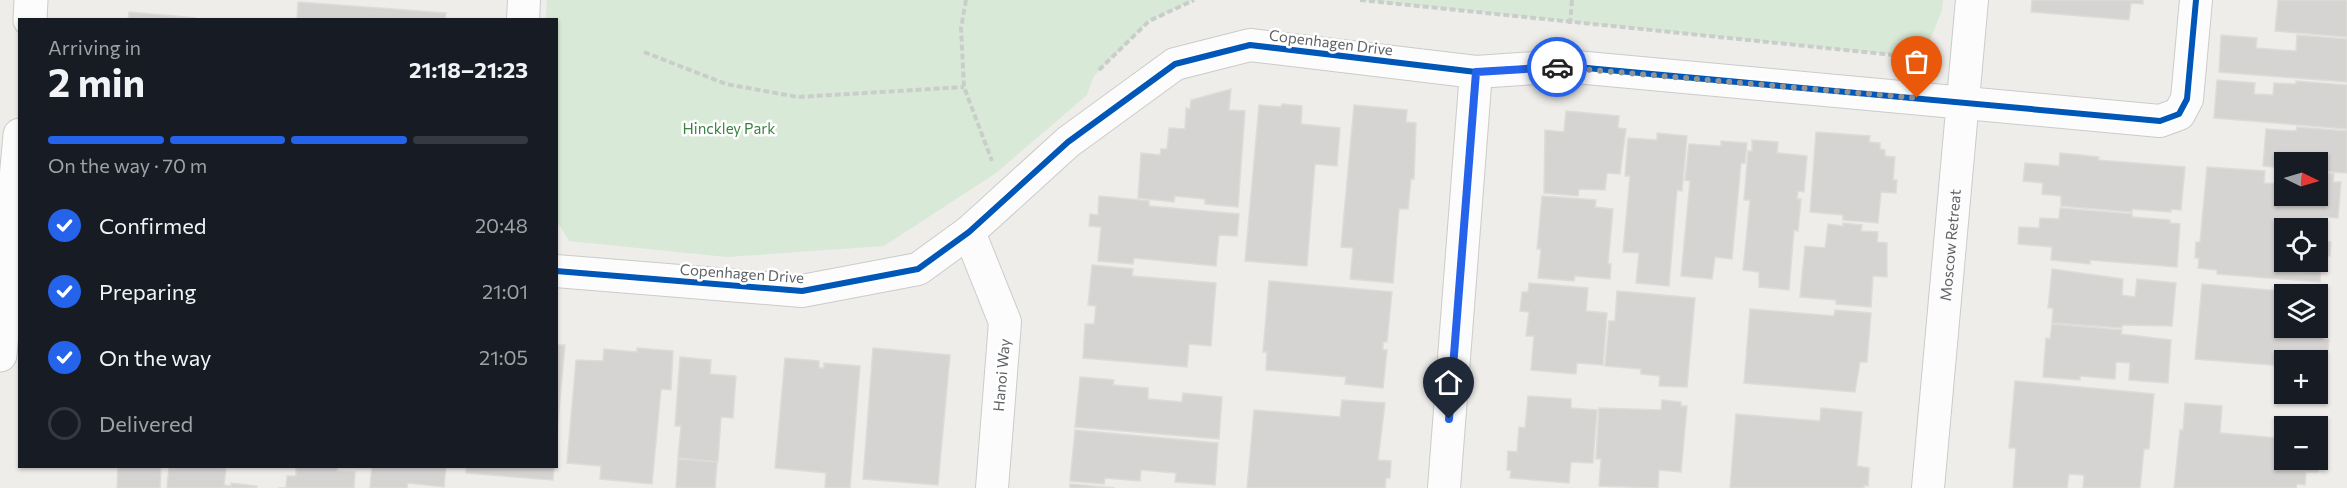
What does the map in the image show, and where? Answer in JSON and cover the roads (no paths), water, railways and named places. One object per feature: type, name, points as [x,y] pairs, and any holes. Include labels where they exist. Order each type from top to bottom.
[{"type":"street","points":[[30,18],[31,0]]},
{"type":"street","points":[[523,18],[524,0]]},
{"type":"street","name":"Moscow Retreat","points":[[1928,488],[1972,0]]},
{"type":"street","name":"Copenhagen Drive","points":[[558,271],[802,291],[918,269],[969,232],[1068,142],[1175,64],[1250,45],[1476,72],[1565,66],[2160,121],[2179,114],[2187,99],[2196,0]]},
{"type":"street","points":[[1444,488],[1476,72]]},
{"type":"street","points":[[0,355],[15,229],[18,173]]},
{"type":"street","name":"Hanoi Way","points":[[969,232],[1005,322],[992,488]]},
{"type":"park label","name":"Hinckley Park","points":[[729,128]]}]
